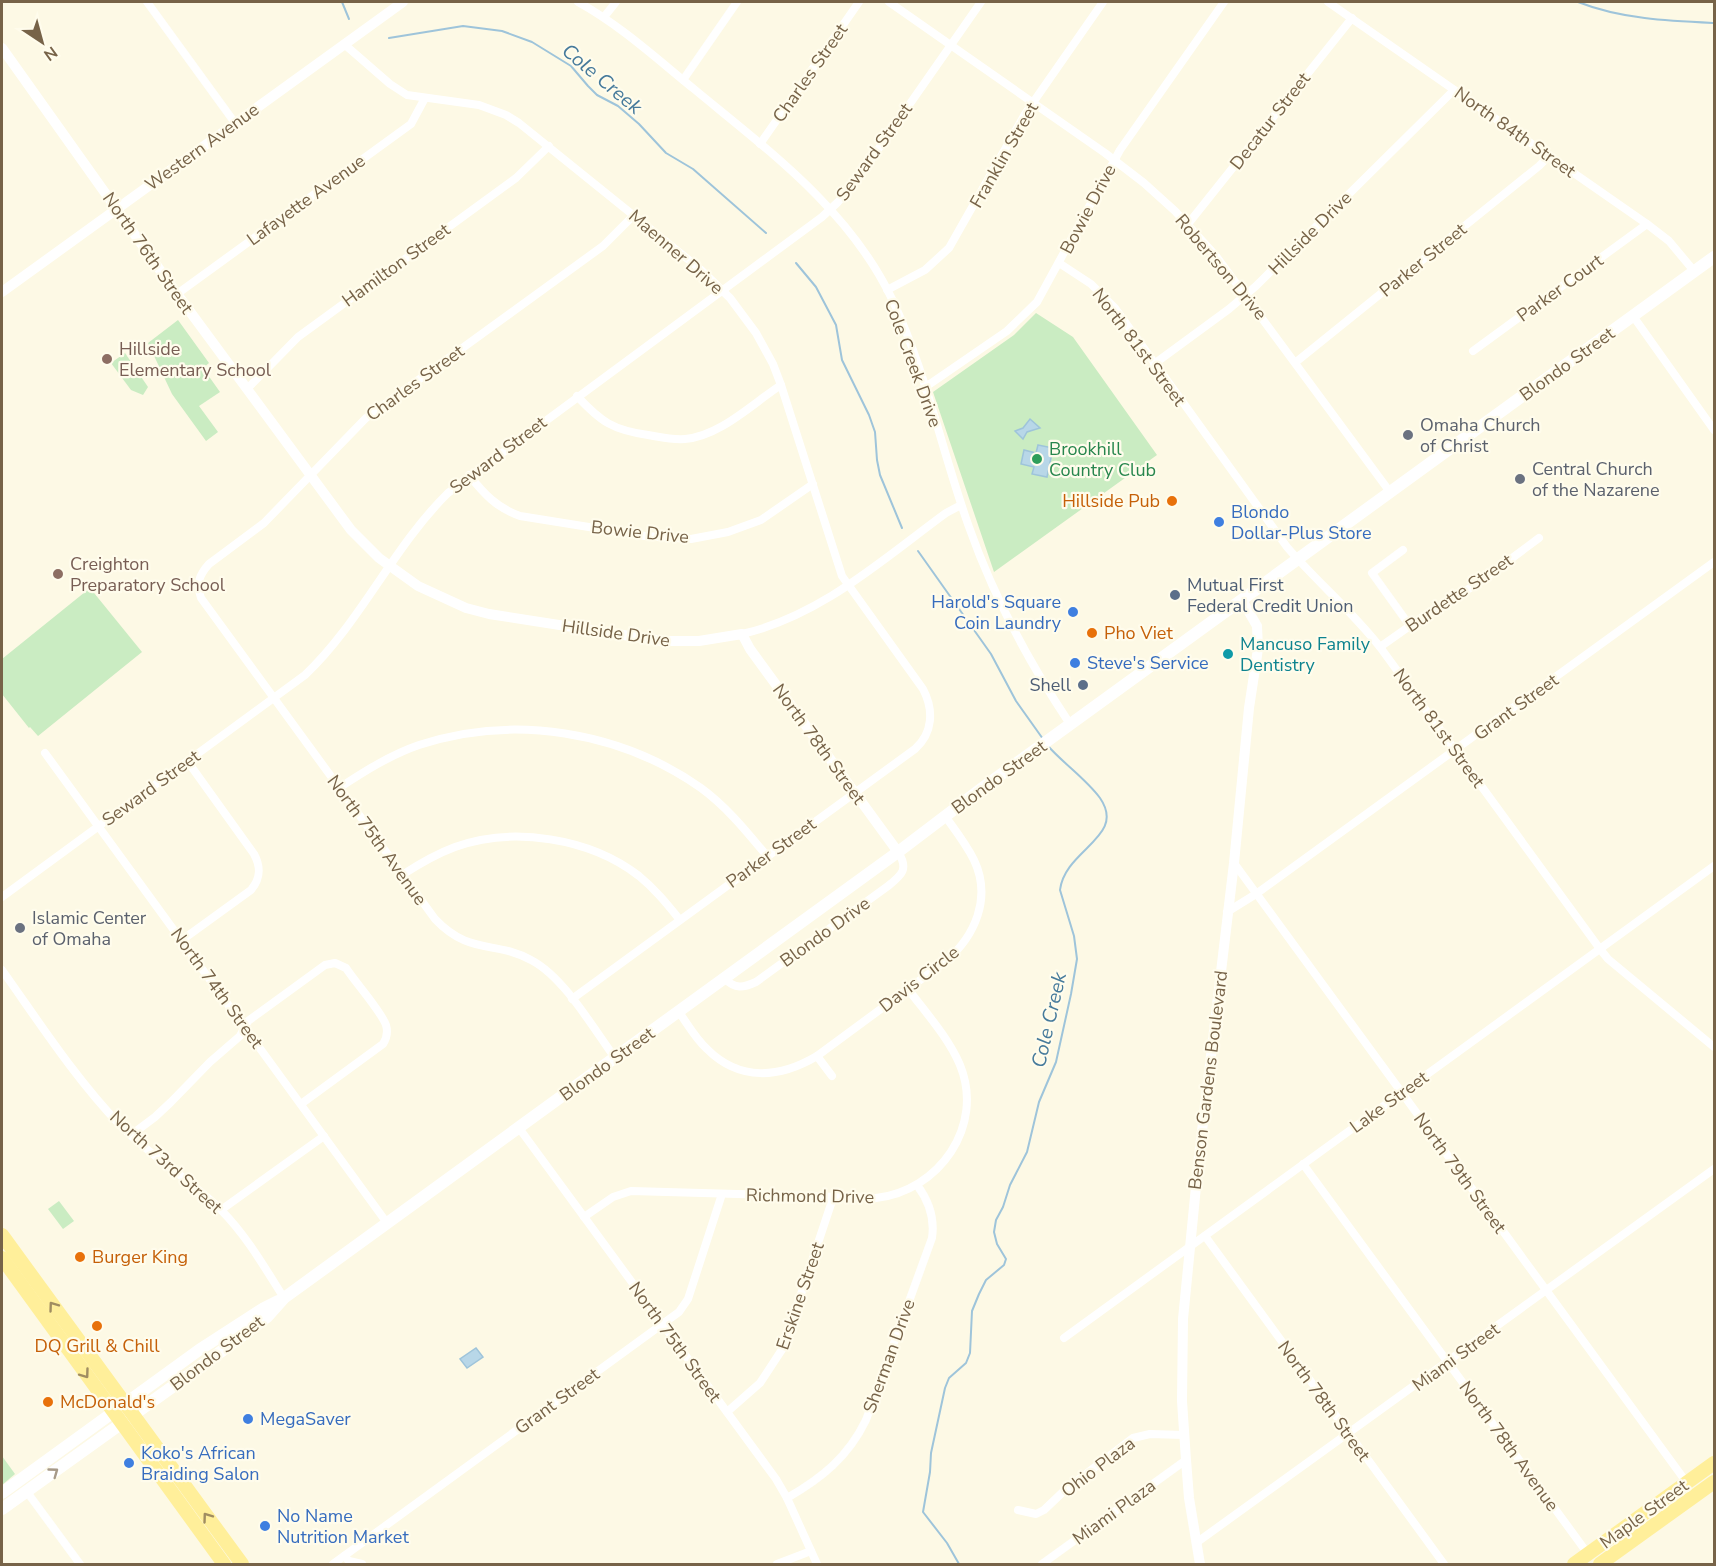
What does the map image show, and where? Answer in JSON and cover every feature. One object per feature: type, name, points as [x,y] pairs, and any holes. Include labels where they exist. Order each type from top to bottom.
[{"type":"main road","name":"Blondo Street","points":[[2,1493],[267,1317],[284,1298],[1714,257]]},
{"type":"main road","points":[[2,1235],[224,1564]]},
{"type":"main road","points":[[2,1258],[242,1564]]},
{"type":"main road","name":"Blondo Street","points":[[2,1509],[27,1492],[123,1414]]},
{"type":"main road","name":"Maple Street","points":[[1574,1564],[1714,1463]]},
{"type":"main road","name":"Maple Street","points":[[1600,1564],[1714,1482]]},
{"type":"street","points":[[147,2],[235,123]]},
{"type":"street","name":"Western Avenue","points":[[2,292],[403,2]]},
{"type":"street","name":"Cole Creek Drive","points":[[578,2],[604,17],[802,178],[831,209],[861,248],[887,290],[903,325],[961,505],[989,582],[1034,668],[1071,724]]},
{"type":"street","points":[[604,17],[615,2]]},
{"type":"street","points":[[682,80],[737,2]]},
{"type":"street","name":"Charles Street","points":[[760,144],[859,2]]},
{"type":"street","name":"Robertson Drive","points":[[890,2],[1115,160],[1188,224],[1246,295],[1390,492]]},
{"type":"street","name":"Seward Street","points":[[2,897],[305,675],[324,656],[431,509],[469,475],[831,209],[856,181],[981,2]]},
{"type":"street","name":"Franklin Street","points":[[887,290],[926,270],[949,248],[1033,103],[1103,2]]},
{"type":"street","name":"Bowie Drive","points":[[924,387],[1018,323],[1037,302],[1115,160],[1224,2]]},
{"type":"street","name":"North 84th Street","points":[[1328,2],[1647,224],[1672,244],[1694,271]]},
{"type":"street","name":"Decatur Street","points":[[1188,224],[1352,18]]},
{"type":"street","name":"Maenner Drive","points":[[344,44],[398,91],[407,95],[464,102],[491,109],[519,123],[700,269],[722,291],[756,333],[773,364],[841,572],[921,687]]},
{"type":"street","name":"North 76th Street","points":[[2,48],[177,294],[351,530],[389,566]]},
{"type":"street","name":"Hillside Drive","points":[[1154,364],[1246,295],[1454,90]]},
{"type":"street","name":"Lafayette Avenue","points":[[177,294],[411,124],[425,98]]},
{"type":"street","name":"Hamilton Street","points":[[247,389],[298,337],[516,178],[549,146]]},
{"type":"street","name":"Parker Street","points":[[1296,362],[1549,156]]},
{"type":"street","name":"Charles Street","points":[[209,564],[264,523],[366,418],[603,246],[633,215]]},
{"type":"street","name":"Parker Court","points":[[1473,351],[1647,224]]},
{"type":"street","name":"North 81st Street","points":[[1059,263],[1085,279],[1104,297],[1298,559],[1357,619],[1380,647],[1608,959],[1714,1047]]},
{"type":"street","points":[[1633,316],[1714,430]]},
{"type":"street","points":[[578,396],[601,420],[613,428],[630,433],[685,439],[710,432],[781,385]]},
{"type":"street","name":"Bowie Drive","points":[[469,475],[491,500],[504,510],[520,516],[676,539],[709,537],[747,526],[774,512],[813,484]]},
{"type":"street","name":"Hillside Drive","points":[[389,566],[418,586],[442,598],[489,614],[662,641],[699,640],[742,634],[797,616],[848,585],[946,513],[961,505]]},
{"type":"street","name":"Burdette Street","points":[[1380,647],[1477,584],[1539,538]]},
{"type":"street","points":[[1403,550],[1372,573],[1410,626]]},
{"type":"street","name":"Grant Street","points":[[1227,912],[1256,894],[1455,751],[1714,562]]},
{"type":"street","name":"North 75th Avenue","points":[[209,564],[199,579],[198,587],[201,598],[435,919],[451,934],[477,946],[513,953],[532,960],[554,976],[615,1058]]},
{"type":"street","name":"Benson Gardens Boulevard","points":[[1200,1564],[1184,1435],[1183,1319],[1189,1247],[1234,863],[1248,716],[1259,637],[1256,620],[1242,600]]},
{"type":"street","name":"North 78th Street","points":[[742,634],[750,649],[898,852]]},
{"type":"street","name":"Parker Street","points":[[572,999],[915,749],[925,738],[931,722],[929,701],[921,687]]},
{"type":"street","points":[[339,788],[391,757],[445,737],[502,729],[560,733],[623,747],[676,772],[724,807],[767,856]]},
{"type":"street","name":"North 74th Street","points":[[45,753],[387,1223]]},
{"type":"street","points":[[182,940],[251,890],[260,873],[258,860],[188,762]]},
{"type":"street","name":"Davis Circle","points":[[679,1012],[699,1041],[711,1053],[741,1070],[759,1073],[780,1072],[797,1067],[818,1056],[959,950],[970,935],[977,917],[981,891],[977,866],[945,816]]},
{"type":"street","points":[[402,875],[438,854],[471,842],[509,837],[550,840],[590,850],[622,865],[653,888],[680,920]]},
{"type":"street","name":"Blondo Drive","points":[[725,979],[732,986],[740,987],[756,982],[888,886],[903,871],[904,862],[898,852]]},
{"type":"street","name":"North 79th Street","points":[[1234,863],[1687,1483]]},
{"type":"street","name":"Lake Street","points":[[1064,1338],[1714,866]]},
{"type":"street","points":[[131,1135],[155,1118],[210,1062],[240,1036],[248,1021],[325,965],[335,963],[346,968],[384,1021],[386,1039],[383,1044],[301,1104]]},
{"type":"street","name":"North 73rd Street","points":[[2,970],[93,1095],[131,1135],[221,1210],[242,1234],[284,1298]]},
{"type":"street","name":"Richmond Drive","points":[[584,1217],[612,1197],[631,1191],[833,1198],[886,1197],[908,1191],[917,1185],[938,1169],[954,1148],[964,1122],[967,1095],[964,1076],[956,1056],[908,989]]},
{"type":"street","points":[[818,1056],[832,1076]]},
{"type":"street","name":"North 75th Street","points":[[519,1128],[776,1479],[817,1564]]},
{"type":"street","points":[[221,1210],[324,1136]]},
{"type":"street","name":"North 78th Avenue","points":[[1304,1164],[1588,1554]]},
{"type":"street","name":"Miami Street","points":[[1196,1543],[1714,1169]]},
{"type":"street","name":"Sherman Drive","points":[[787,1498],[816,1481],[837,1464],[854,1442],[866,1420],[932,1238],[932,1213],[917,1185]]},
{"type":"street","name":"Grant Street","points":[[333,1564],[679,1312],[688,1299],[722,1194]]},
{"type":"street","name":"Erskine Street","points":[[727,1412],[760,1383],[783,1348],[833,1198]]},
{"type":"street","name":"North 78th Street","points":[[1205,1236],[1444,1564]]},
{"type":"street","name":"Ohio Plaza","points":[[1018,1510],[1036,1514],[1044,1510],[1065,1490],[1133,1438],[1150,1434],[1184,1435]]},
{"type":"street","name":"Miami Plaza","points":[[1042,1564],[1186,1460]]},
{"type":"street","points":[[27,1492],[80,1564]]},
{"type":"street","points":[[777,1564],[811,1551]]},
{"type":"street","points":[[344,1556],[349,1561],[362,1564]]},
{"type":"green space","name":"Brookhill Country Club","points":[[1036,313],[1073,337],[1157,455],[994,572],[933,392],[1014,335]]},
{"type":"green space","points":[[178,320],[209,363],[203,368],[220,392],[199,406],[218,432],[206,441],[172,394],[148,343]]},
{"type":"green space","points":[[125,353],[148,387],[143,395],[131,390],[111,363]]},
{"type":"green space","points":[[90,588],[142,652],[38,736],[2,694],[2,659]]},
{"type":"green space","points":[[59,1201],[74,1221],[63,1229],[48,1209]]},
{"type":"green space","points":[[2,1456],[15,1474],[2,1485]]},
{"type":"water","name":"Brookhill Country Club","points":[[1030,419],[1040,428],[1027,432],[1023,439],[1015,431],[1023,428]]},
{"type":"water","name":"Brookhill Country Club","points":[[1038,445],[1053,448],[1047,477],[1032,474],[1034,467],[1021,464],[1024,450],[1036,453]]},
{"type":"water","points":[[476,1348],[483,1357],[467,1368],[460,1359]]},
{"type":"waterway","name":"Cole Creek","points":[[342,2],[349,19]]},
{"type":"waterway","points":[[1578,2],[1628,16],[1714,23]]},
{"type":"waterway","name":"Cole Creek","points":[[389,38],[463,26],[502,31],[532,42],[571,66],[597,95],[618,106],[639,124],[666,153],[693,169],[766,233]]},
{"type":"waterway","name":"Cole Creek","points":[[796,263],[816,287],[836,325],[842,360],[869,415],[875,432],[880,475],[902,528]]},
{"type":"waterway","name":"Cole Creek","points":[[918,551],[991,654],[1016,701],[1043,739]]},
{"type":"waterway","name":"Cole Creek","points":[[959,1564],[947,1543],[923,1512],[931,1453],[945,1388],[949,1378],[966,1363],[970,1353],[972,1311],[986,1280],[1004,1265],[1006,1259],[997,1244],[994,1232],[996,1220],[1027,1152],[1039,1102],[1056,1062],[1077,959],[1074,936],[1060,890],[1064,876],[1072,864],[1101,833],[1106,823],[1106,811],[1100,798],[1048,746]]},
{"type":"place","name":"Hillside Elementary School","points":[[107,359]]},
{"type":"place","name":"Omaha Church of Christ","points":[[1408,435]]},
{"type":"place","name":"Brookhill Country Club","points":[[1037,459]]},
{"type":"place","name":"Central Church of the Nazarene","points":[[1520,479]]},
{"type":"place","name":"Hillside Pub","points":[[1172,501]]},
{"type":"place","name":"Blondo Dollar-Plus Store","points":[[1219,522]]},
{"type":"place","name":"Creighton Preparatory School","points":[[58,574]]},
{"type":"place","name":"Mutual First Federal Credit Union","points":[[1175,595]]},
{"type":"place","name":"Harold's Square Coin Laundry","points":[[1073,612]]},
{"type":"place","name":"Pho Viet","points":[[1092,633]]},
{"type":"place","name":"Mancuso Family Dentistry","points":[[1228,654]]},
{"type":"place","name":"Steve's Service","points":[[1075,663]]},
{"type":"place","name":"Shell","points":[[1083,685]]},
{"type":"place","name":"Islamic Center of Omaha","points":[[20,928]]},
{"type":"place","name":"Burger King","points":[[80,1257]]},
{"type":"place","name":"DQ Grill & Chill","points":[[97,1326]]},
{"type":"place","name":"McDonald's","points":[[48,1402]]},
{"type":"place","name":"MegaSaver","points":[[248,1419]]},
{"type":"place","name":"Koko's African Braiding Salon","points":[[129,1463]]},
{"type":"place","name":"No Name Nutrition Market","points":[[265,1526]]}]
